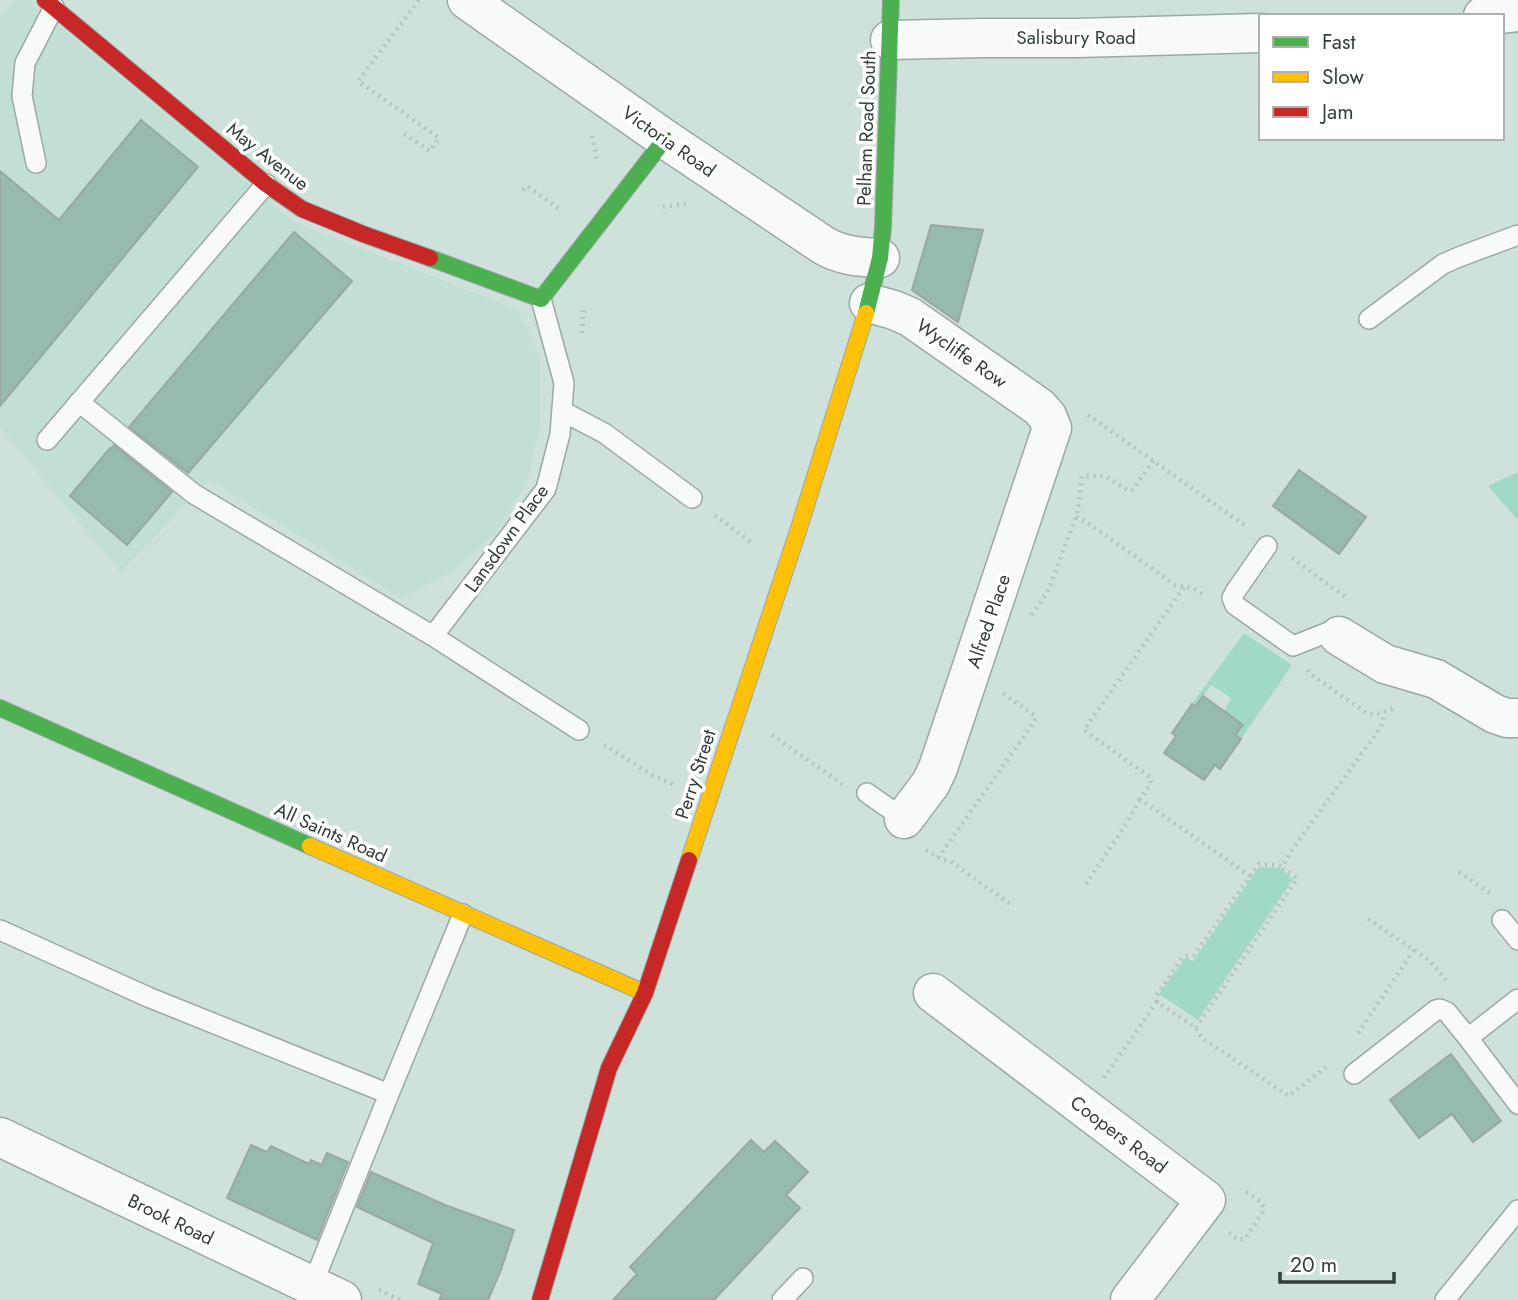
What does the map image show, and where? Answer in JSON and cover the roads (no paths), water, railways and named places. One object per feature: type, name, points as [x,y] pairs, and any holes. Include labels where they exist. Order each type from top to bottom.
[{"type":"street","name":"Victoria Road","points":[[467,0],[822,246],[841,254],[880,258]]},
{"type":"street","name":"Pelham Road South","points":[[880,258],[891,0]]},
{"type":"street","name":"May Avenue","points":[[55,8],[266,184],[302,209],[541,299]]},
{"type":"street","points":[[1500,14],[1518,12]]},
{"type":"street","name":"Salisbury Road","points":[[890,40],[1259,33]]},
{"type":"street","points":[[541,299],[665,139]]},
{"type":"street","name":"Perry Street","points":[[540,1300],[609,1068],[645,993],[799,528],[869,303],[880,258]]},
{"type":"street","name":"Wycliffe Row","points":[[869,303],[894,310],[921,323],[1047,416]]},
{"type":"street","name":"Alfred Place","points":[[904,819],[931,783],[938,768],[1051,436],[1052,428],[1047,416]]},
{"type":"street","points":[[1339,636],[1385,664],[1436,679],[1494,714],[1518,718]]},
{"type":"street","name":"All Saints Road","points":[[0,708],[645,993]]},
{"type":"street","name":"Coopers Road","points":[[933,993],[1206,1200],[1130,1300]]},
{"type":"street","name":"Brook Road","points":[[0,1137],[327,1293]]},
{"type":"lane","points":[[36,163],[22,96],[25,63],[55,8],[78,0]]},
{"type":"lane","points":[[47,440],[266,184]]},
{"type":"lane","points":[[1369,319],[1443,264],[1518,235]]},
{"type":"lane","name":"Lansdown Place","points":[[433,636],[546,489],[560,434],[564,383],[541,299]]},
{"type":"lane","points":[[79,402],[194,494],[433,636],[579,730]]},
{"type":"lane","points":[[562,411],[604,433],[692,498]]},
{"type":"lane","points":[[1275,549],[1235,592],[1233,602],[1240,610],[1293,646],[1331,631],[1339,636]]},
{"type":"lane","points":[[867,793],[904,819]]},
{"type":"lane","points":[[327,1293],[389,1094],[463,914]]},
{"type":"lane","points":[[1502,919],[1518,940]]},
{"type":"lane","points":[[0,930],[148,998],[389,1094]]},
{"type":"lane","points":[[1468,1038],[1518,999]]},
{"type":"lane","points":[[1354,1074],[1440,1009],[1447,1012],[1518,1104]]},
{"type":"lane","points":[[1445,1300],[1518,1210]]},
{"type":"lane","points":[[782,1300],[803,1278]]}]
